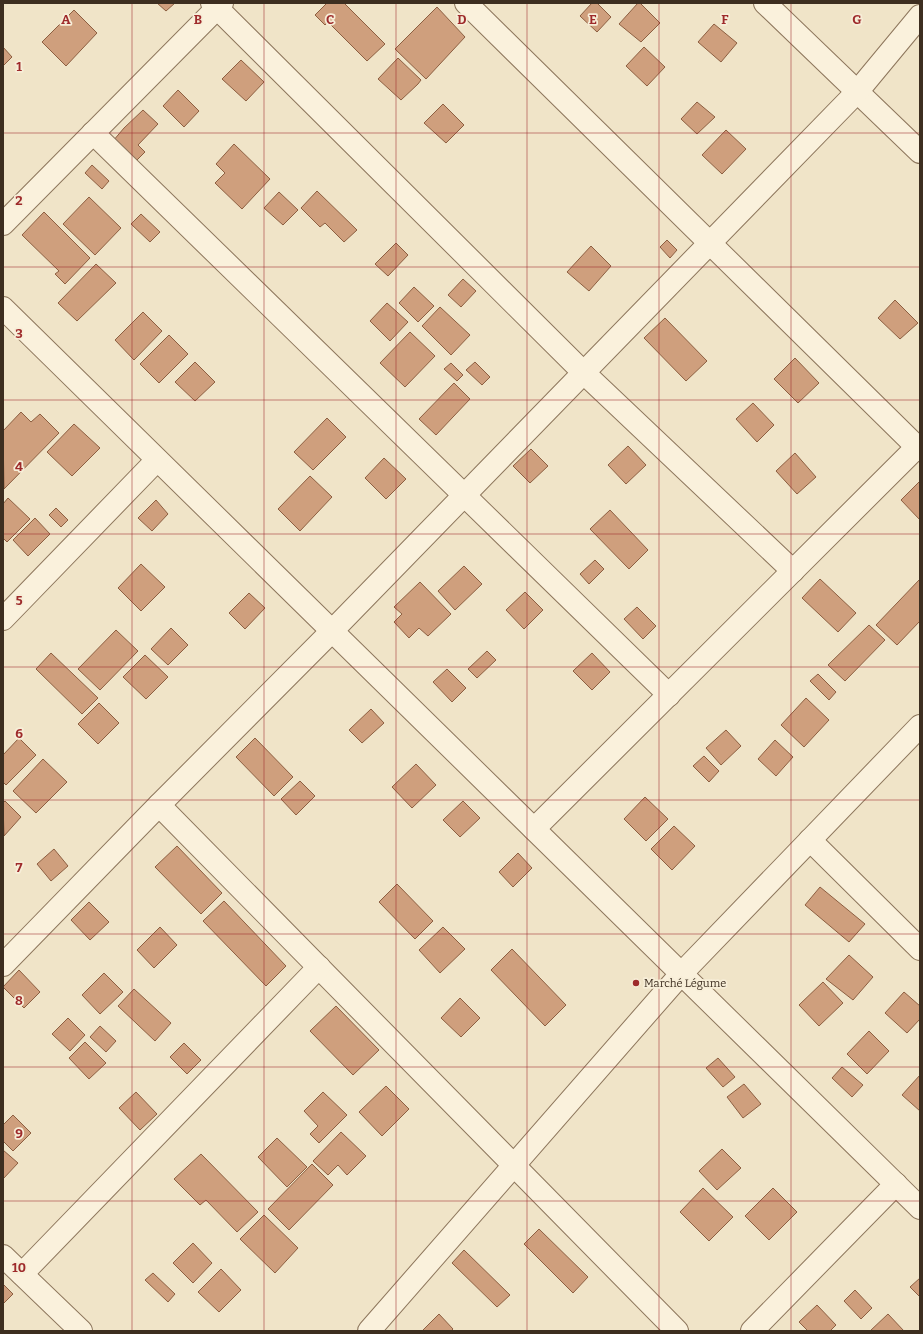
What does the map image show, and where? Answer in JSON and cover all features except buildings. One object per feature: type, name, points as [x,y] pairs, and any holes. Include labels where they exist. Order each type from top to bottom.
[{"type":"street","points":[[466,3],[919,449],[793,571],[534,830]]},
{"type":"street","points":[[765,3],[920,152]]},
{"type":"street","points":[[3,224],[217,5],[584,373],[793,571]]},
{"type":"street","points":[[3,965],[332,631],[857,92],[920,16]]},
{"type":"street","points":[[93,133],[669,695]]},
{"type":"street","points":[[3,308],[920,1208]]},
{"type":"street","points":[[3,619],[157,460]]},
{"type":"street","points":[[368,1331],[681,974],[920,726]]},
{"type":"street","points":[[159,805],[677,1331]]},
{"type":"street","points":[[810,840],[920,949]]},
{"type":"street","points":[[22,1274],[318,967]]},
{"type":"street","points":[[752,1331],[896,1184]]},
{"type":"street","points":[[3,1256],[81,1331]]},
{"type":"place","name":"Marché Légume","points":[[636,983]]}]
